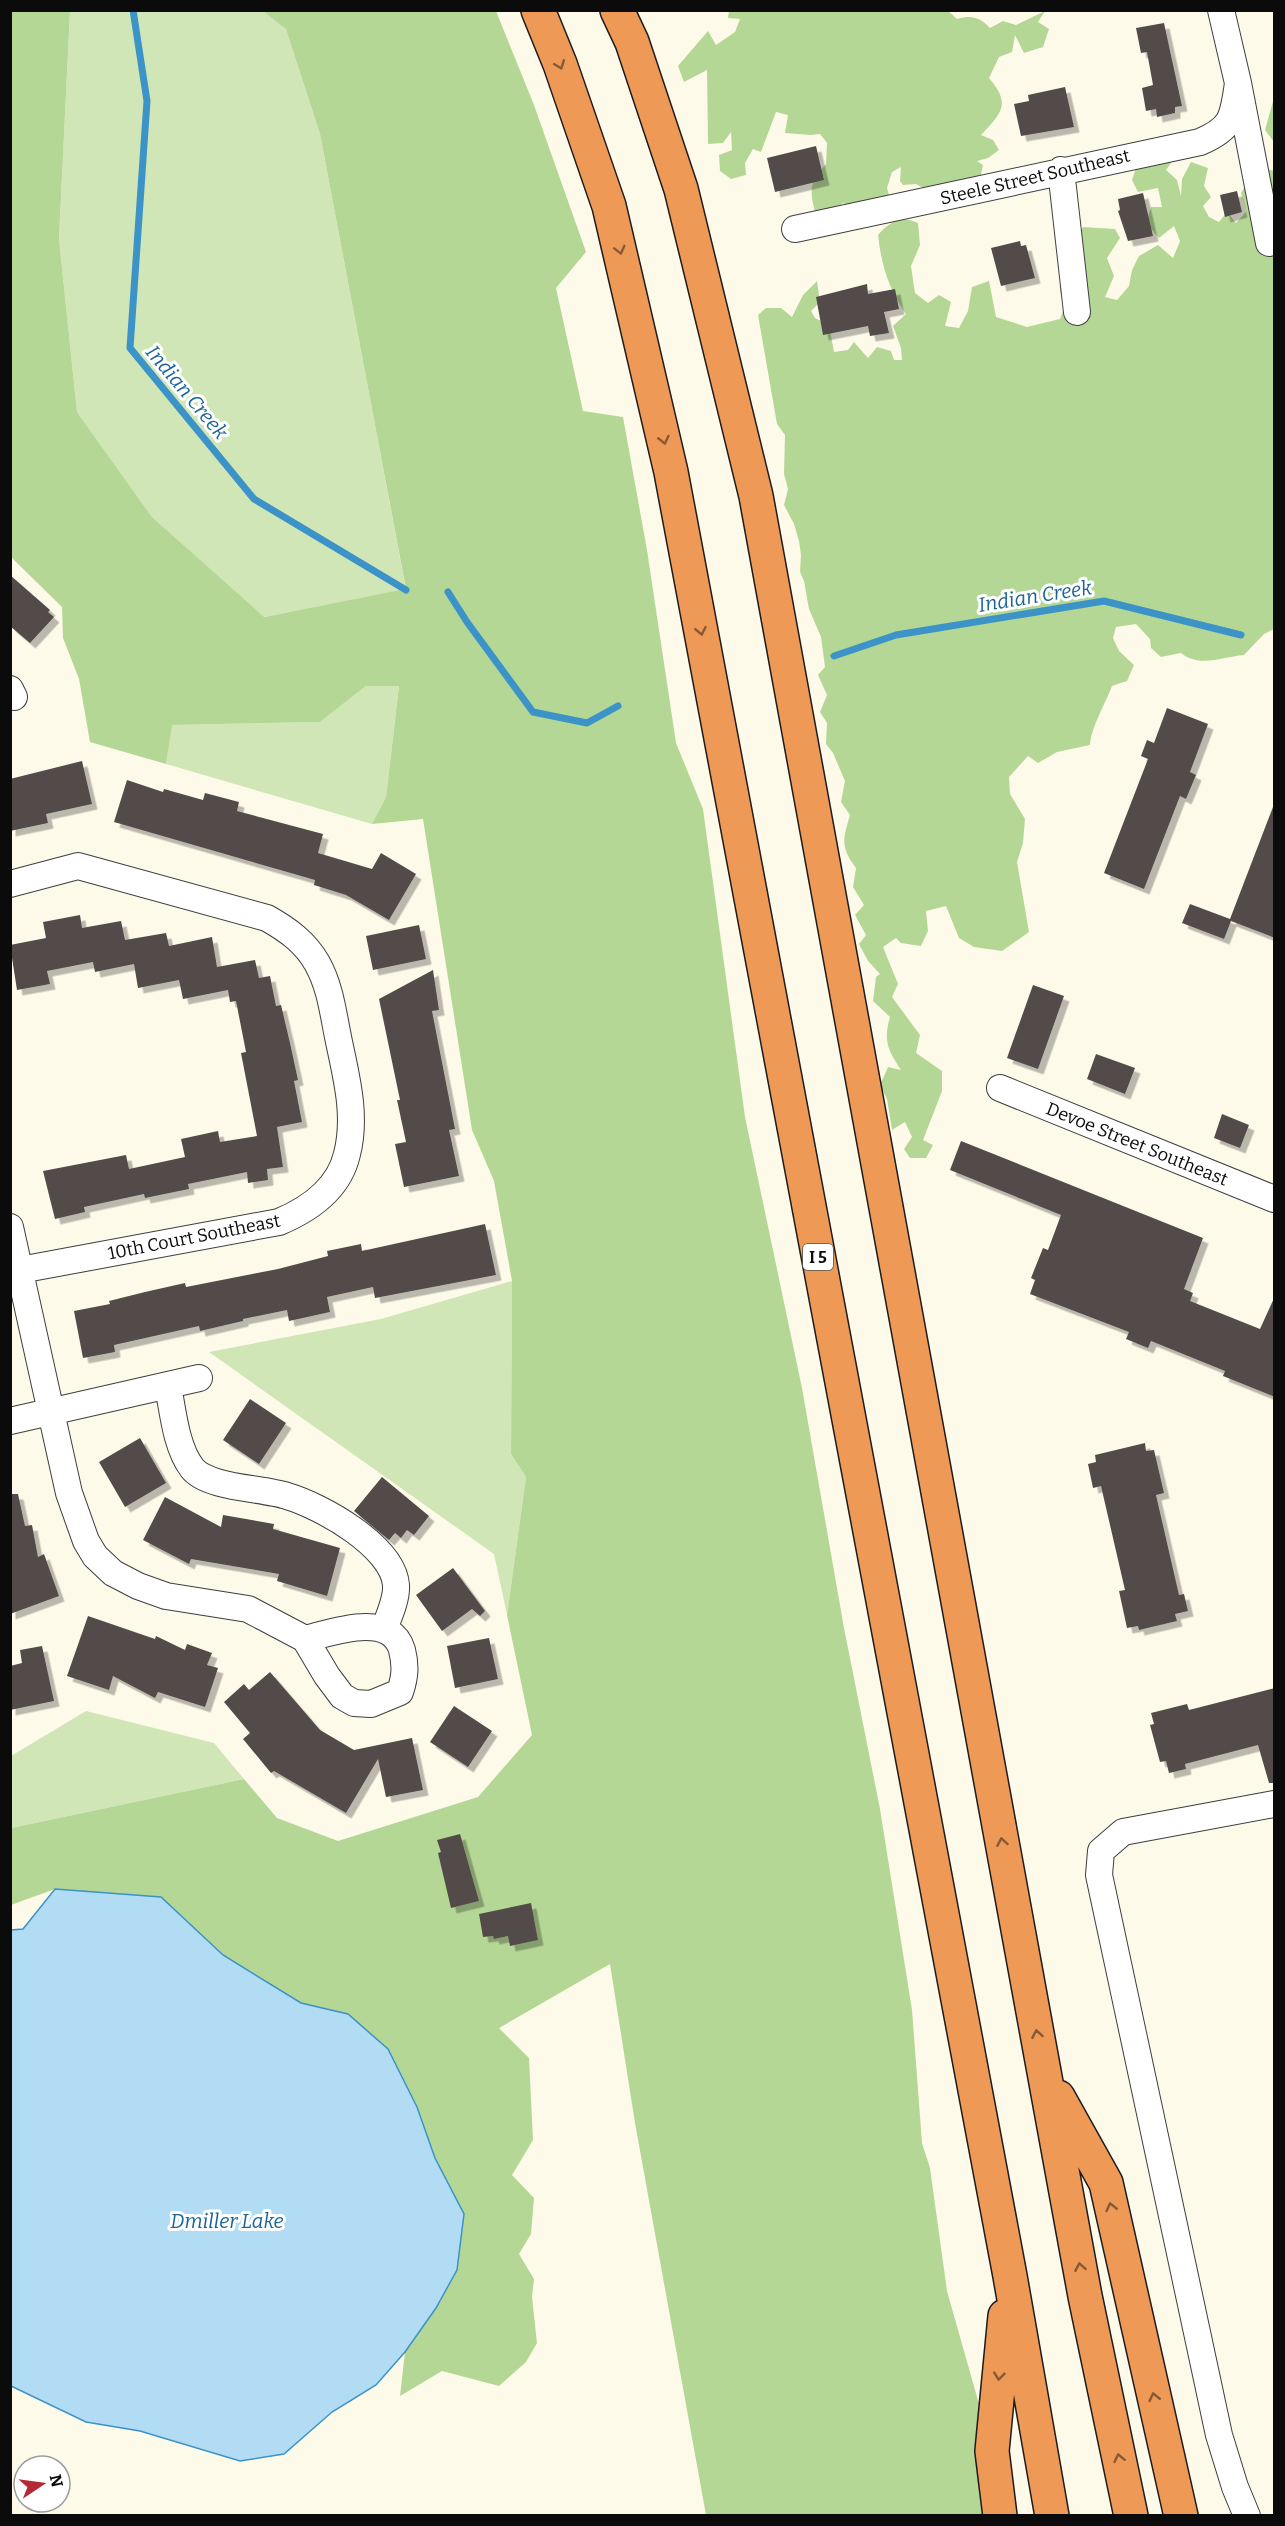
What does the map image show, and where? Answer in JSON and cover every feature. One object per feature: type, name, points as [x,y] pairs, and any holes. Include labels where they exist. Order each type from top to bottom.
[{"type":"highway","name":"I 5","points":[[538,10],[560,64],[609,206],[671,472],[1010,2276],[1052,2516]]},
{"type":"highway","points":[[617,10],[632,42],[681,189],[756,496],[1090,2324],[1131,2516]]},
{"type":"highway","points":[[1045,2073],[1106,2183],[1181,2516]]},
{"type":"highway","points":[[1000,2516],[992,2451],[1010,2276]]},
{"type":"street","points":[[1221,10],[1238,83],[1269,243]]},
{"type":"street","name":"Steele Street Southeast","points":[[795,230],[1060,170],[1200,142],[1227,127],[1234,112],[1238,83]]},
{"type":"street","points":[[1060,170],[1077,312]]},
{"type":"street","name":"10th Court Southeast","points":[[10,884],[78,866],[267,918],[289,930],[305,946],[317,963],[329,989],[351,1103],[352,1125],[347,1156],[335,1182],[321,1198],[302,1212],[279,1222],[20,1270]]},
{"type":"street","name":"Devoe Street Southeast","points":[[1000,1088],[1275,1199]]},
{"type":"street","points":[[10,1227],[69,1493],[86,1541],[95,1556],[113,1573],[138,1586],[166,1596],[248,1609],[305,1639],[342,1696],[354,1703],[371,1704],[400,1692],[406,1676],[405,1660],[399,1640],[384,1629],[366,1627],[342,1629],[305,1639]]},
{"type":"street","points":[[10,1421],[200,1378]]},
{"type":"street","points":[[168,1386],[176,1428],[193,1469],[204,1478],[271,1492],[305,1502],[323,1510],[374,1547],[390,1566],[396,1585],[392,1611],[384,1629]]},
{"type":"street","points":[[1247,2516],[1235,2487],[1219,2435],[1098,1875],[1101,1851],[1124,1832],[1275,1804]]},
{"type":"green space","points":[[11,11],[70,11],[59,239],[77,412],[152,517],[264,617],[406,589],[320,134],[286,29],[263,11],[496,11],[534,105],[586,252],[556,288],[583,411],[623,417],[647,550],[676,743],[703,809],[745,1117],[802,1388],[844,1628],[880,1809],[912,2010],[922,2143],[930,2168],[947,2291],[979,2404],[993,2515],[706,2515],[635,2123],[610,1964],[499,2028],[529,2058],[533,2140],[512,2175],[534,2198],[531,2234],[519,2254],[534,2279],[532,2297],[537,2343],[526,2362],[499,2386],[442,2371],[400,2396],[405,2352],[436,2308],[457,2270],[435,2158],[417,2107],[348,2014],[301,2003],[223,1955],[161,1897],[55,1889],[11,1905],[11,1828],[244,1779],[277,1818],[338,1841],[478,1797],[532,1735],[507,1615],[526,1477],[511,1454],[512,1281],[494,1181],[472,1130],[423,819],[372,824],[386,797],[399,686],[366,686],[320,722],[172,725],[166,764],[90,742],[79,679],[63,638],[62,607],[11,557]]},
{"type":"green space","points":[[70,11],[263,11],[286,28],[320,134],[406,590],[263,617],[152,517],[77,412],[59,239]]},
{"type":"green space","points":[[729,11],[948,11],[957,19],[975,18],[990,28],[1003,21],[1016,25],[1045,11],[1038,22],[1049,29],[1043,47],[1024,53],[1015,35],[1012,52],[999,57],[989,78],[996,87],[1002,102],[994,121],[981,135],[993,140],[999,150],[988,158],[977,161],[983,165],[980,179],[929,191],[916,184],[903,185],[900,181],[901,167],[892,172],[887,188],[890,199],[857,208],[843,203],[830,217],[815,212],[812,197],[814,181],[826,164],[827,143],[820,134],[785,133],[788,115],[776,112],[761,152],[753,149],[745,163],[746,175],[731,179],[720,171],[719,155],[732,150],[731,132],[723,143],[708,144],[707,70],[684,82],[678,66],[708,31],[716,45],[735,32],[740,19],[728,18]]},
{"type":"green space","points":[[1274,98],[1274,142],[1265,130]]},
{"type":"green space","points":[[1176,156],[1166,170],[1177,180],[1181,196],[1182,179],[1191,162],[1208,168],[1204,186],[1211,197],[1203,206],[1209,217],[1219,222],[1227,212],[1236,223],[1246,212],[1241,193],[1250,178],[1264,168],[1274,171],[1274,629],[1264,634],[1244,655],[1203,661],[1181,653],[1161,657],[1151,648],[1150,639],[1136,624],[1116,627],[1113,638],[1119,651],[1134,665],[1127,681],[1112,686],[1090,745],[1057,752],[1038,763],[1028,756],[1009,777],[1010,794],[1025,819],[1023,843],[1017,862],[1029,932],[1002,951],[974,947],[959,938],[946,906],[926,911],[928,931],[921,946],[901,943],[896,938],[883,947],[898,984],[892,997],[920,1035],[916,1053],[942,1071],[942,1091],[923,1140],[933,1145],[926,1158],[910,1158],[904,1149],[912,1137],[905,1122],[892,1130],[887,1099],[880,1085],[888,1067],[901,1070],[888,1045],[887,1033],[890,1017],[873,1001],[876,977],[880,974],[868,961],[859,944],[866,935],[855,915],[864,905],[853,887],[856,868],[847,854],[844,843],[850,815],[841,802],[845,781],[833,753],[826,744],[827,723],[820,712],[827,695],[818,675],[825,667],[821,637],[809,609],[800,572],[799,541],[794,524],[784,505],[788,489],[784,474],[785,435],[777,424],[758,315],[766,308],[781,308],[792,317],[803,295],[817,281],[820,302],[811,311],[815,318],[829,325],[834,352],[848,350],[854,342],[868,358],[877,347],[891,351],[894,360],[902,360],[901,348],[893,326],[906,314],[887,276],[878,235],[891,223],[901,220],[918,223],[920,245],[911,266],[915,293],[928,303],[939,295],[951,302],[945,326],[959,328],[968,311],[972,287],[989,281],[996,317],[1027,327],[1060,319],[1066,303],[1060,292],[1060,283],[1068,258],[1083,227],[1115,229],[1120,238],[1107,258],[1114,276],[1105,297],[1117,300],[1129,286],[1132,270],[1139,256],[1158,245],[1173,258],[1180,241],[1174,226],[1159,238],[1146,223],[1151,207],[1162,207],[1158,188],[1138,192],[1132,180],[1136,168]]},
{"type":"green space","points":[[399,685],[386,797],[372,824],[166,764],[171,725],[320,722],[366,686]]},
{"type":"green space","points":[[512,1281],[511,1454],[526,1477],[507,1615],[494,1554],[209,1352],[381,1319]]},
{"type":"green space","points":[[86,1711],[214,1743],[244,1779],[11,1828],[11,1756]]},
{"type":"water","name":"Dmiller Lake","points":[[55,1889],[161,1897],[223,1955],[301,2003],[348,2014],[388,2049],[417,2107],[435,2158],[464,2214],[457,2270],[436,2308],[405,2352],[376,2385],[332,2412],[284,2454],[240,2461],[140,2431],[86,2422],[11,2386],[11,1930],[23,1929]]},
{"type":"building","points":[[1164,23],[1182,106],[1175,107],[1175,113],[1157,117],[1156,109],[1146,111],[1142,88],[1153,85],[1147,52],[1141,53],[1136,28]]},
{"type":"building","points":[[1065,87],[1074,127],[1021,136],[1014,104],[1029,101],[1028,95]]},
{"type":"building","points":[[816,146],[824,180],[775,192],[767,158]]},
{"type":"building","points":[[1237,191],[1242,212],[1225,217],[1220,195]]},
{"type":"building","points":[[1143,193],[1153,236],[1128,241],[1118,211],[1120,210],[1118,199]]},
{"type":"building","points":[[1020,241],[1021,246],[1026,245],[1035,278],[1001,286],[991,248]]},
{"type":"building","points":[[867,284],[868,294],[895,289],[899,309],[884,312],[889,333],[870,336],[868,326],[823,335],[816,297]]},
{"type":"building","points":[[10,575],[50,610],[48,612],[54,617],[30,643],[10,626]]},
{"type":"building","points":[[1167,708],[1208,724],[1190,772],[1196,775],[1186,799],[1180,796],[1144,889],[1104,873],[1148,759],[1141,756],[1147,740],[1154,743]]},
{"type":"building","points":[[82,761],[92,804],[46,814],[48,823],[10,831],[10,779]]},
{"type":"building","points":[[127,780],[163,792],[164,789],[203,800],[205,793],[239,802],[237,811],[323,834],[318,853],[372,869],[381,853],[416,874],[389,920],[346,895],[314,885],[315,880],[114,822]]},
{"type":"building","points":[[1273,807],[1275,938],[1231,921],[1224,939],[1182,923],[1190,904],[1230,919]]},
{"type":"building","points":[[80,915],[82,928],[121,921],[125,940],[166,933],[169,946],[212,937],[217,967],[255,960],[259,978],[270,976],[276,1006],[281,1005],[290,1043],[298,1080],[294,1081],[302,1122],[277,1127],[283,1167],[267,1169],[268,1180],[248,1183],[247,1172],[188,1184],[189,1189],[145,1198],[144,1194],[84,1207],[85,1212],[55,1219],[43,1171],[126,1155],[129,1169],[185,1157],[181,1139],[218,1131],[220,1142],[257,1136],[241,1053],[246,1052],[236,1001],[230,1002],[228,990],[183,999],[179,980],[138,988],[134,964],[95,972],[93,962],[47,971],[50,984],[17,990],[10,945],[46,938],[43,922]]},
{"type":"building","points":[[419,925],[426,959],[373,970],[366,936]]},
{"type":"building","points":[[433,970],[439,1010],[432,1011],[455,1129],[449,1130],[459,1176],[404,1187],[395,1144],[406,1142],[397,1100],[400,1100],[379,999]]},
{"type":"building","points":[[1033,985],[1064,996],[1038,1069],[1007,1058]]},
{"type":"building","points":[[1096,1054],[1135,1068],[1125,1094],[1087,1079]]},
{"type":"building","points":[[1222,1114],[1249,1125],[1240,1148],[1214,1138]]},
{"type":"building","points":[[961,1141],[1203,1238],[1184,1289],[1193,1293],[1190,1301],[1260,1329],[1275,1296],[1275,1397],[1223,1376],[1225,1371],[1151,1341],[1148,1348],[1126,1339],[1129,1332],[1030,1294],[1035,1280],[1031,1278],[1043,1248],[1048,1250],[1061,1215],[950,1170]]},
{"type":"building","points":[[485,1224],[496,1275],[375,1298],[373,1287],[327,1297],[330,1312],[289,1321],[287,1310],[200,1331],[199,1326],[114,1345],[115,1352],[83,1358],[74,1311],[110,1304],[109,1301],[185,1283],[186,1287],[278,1269],[328,1256],[327,1251],[361,1244],[362,1251]]},
{"type":"building","points":[[250,1399],[286,1423],[259,1464],[223,1440]]},
{"type":"building","points":[[140,1438],[166,1483],[125,1507],[99,1462]]},
{"type":"building","points":[[1145,1443],[1146,1451],[1154,1450],[1164,1493],[1156,1495],[1179,1595],[1184,1594],[1188,1611],[1175,1614],[1177,1621],[1139,1630],[1138,1626],[1127,1628],[1119,1591],[1125,1590],[1101,1486],[1093,1488],[1088,1464],[1096,1462],[1095,1455]]},
{"type":"building","points":[[382,1477],[429,1516],[414,1535],[407,1530],[401,1538],[395,1533],[389,1540],[354,1511]]},
{"type":"building","points":[[10,1494],[18,1494],[25,1526],[32,1525],[38,1557],[44,1554],[59,1596],[10,1614]]},
{"type":"building","points":[[165,1497],[221,1527],[223,1515],[274,1524],[273,1529],[340,1548],[327,1596],[277,1581],[279,1574],[191,1559],[189,1564],[143,1540]]},
{"type":"building","points":[[453,1568],[485,1611],[480,1616],[472,1609],[442,1631],[416,1595]]},
{"type":"building","points":[[88,1616],[155,1639],[156,1636],[185,1650],[187,1644],[212,1653],[207,1665],[218,1668],[205,1707],[158,1692],[155,1698],[113,1676],[109,1690],[67,1676]]},
{"type":"building","points":[[489,1638],[498,1679],[455,1688],[447,1646]]},
{"type":"building","points":[[42,1646],[54,1701],[10,1710],[10,1666],[22,1663],[20,1650]]},
{"type":"building","points":[[270,1672],[320,1730],[354,1750],[412,1738],[423,1790],[386,1797],[378,1759],[346,1813],[274,1771],[271,1773],[243,1739],[250,1733],[224,1702],[244,1684],[249,1690]]},
{"type":"building","points":[[1275,1688],[1275,1783],[1269,1783],[1258,1745],[1185,1764],[1186,1769],[1169,1773],[1166,1761],[1160,1762],[1150,1725],[1154,1724],[1151,1713],[1187,1704],[1189,1710]]},
{"type":"building","points":[[454,1706],[492,1731],[468,1767],[430,1742]]},
{"type":"building","points":[[460,1834],[479,1901],[451,1908],[437,1840]]},
{"type":"building","points":[[531,1903],[538,1940],[510,1946],[508,1936],[494,1939],[493,1936],[483,1937],[479,1914]]},
{"type":"waterway","name":"Indian Creek","points":[[133,10],[147,101],[130,348],[254,499],[406,590]]},
{"type":"waterway","name":"Indian Creek","points":[[448,592],[467,622],[533,712],[587,723],[618,706]]},
{"type":"waterway","name":"Indian Creek","points":[[834,656],[896,635],[1104,601],[1241,635]]}]
